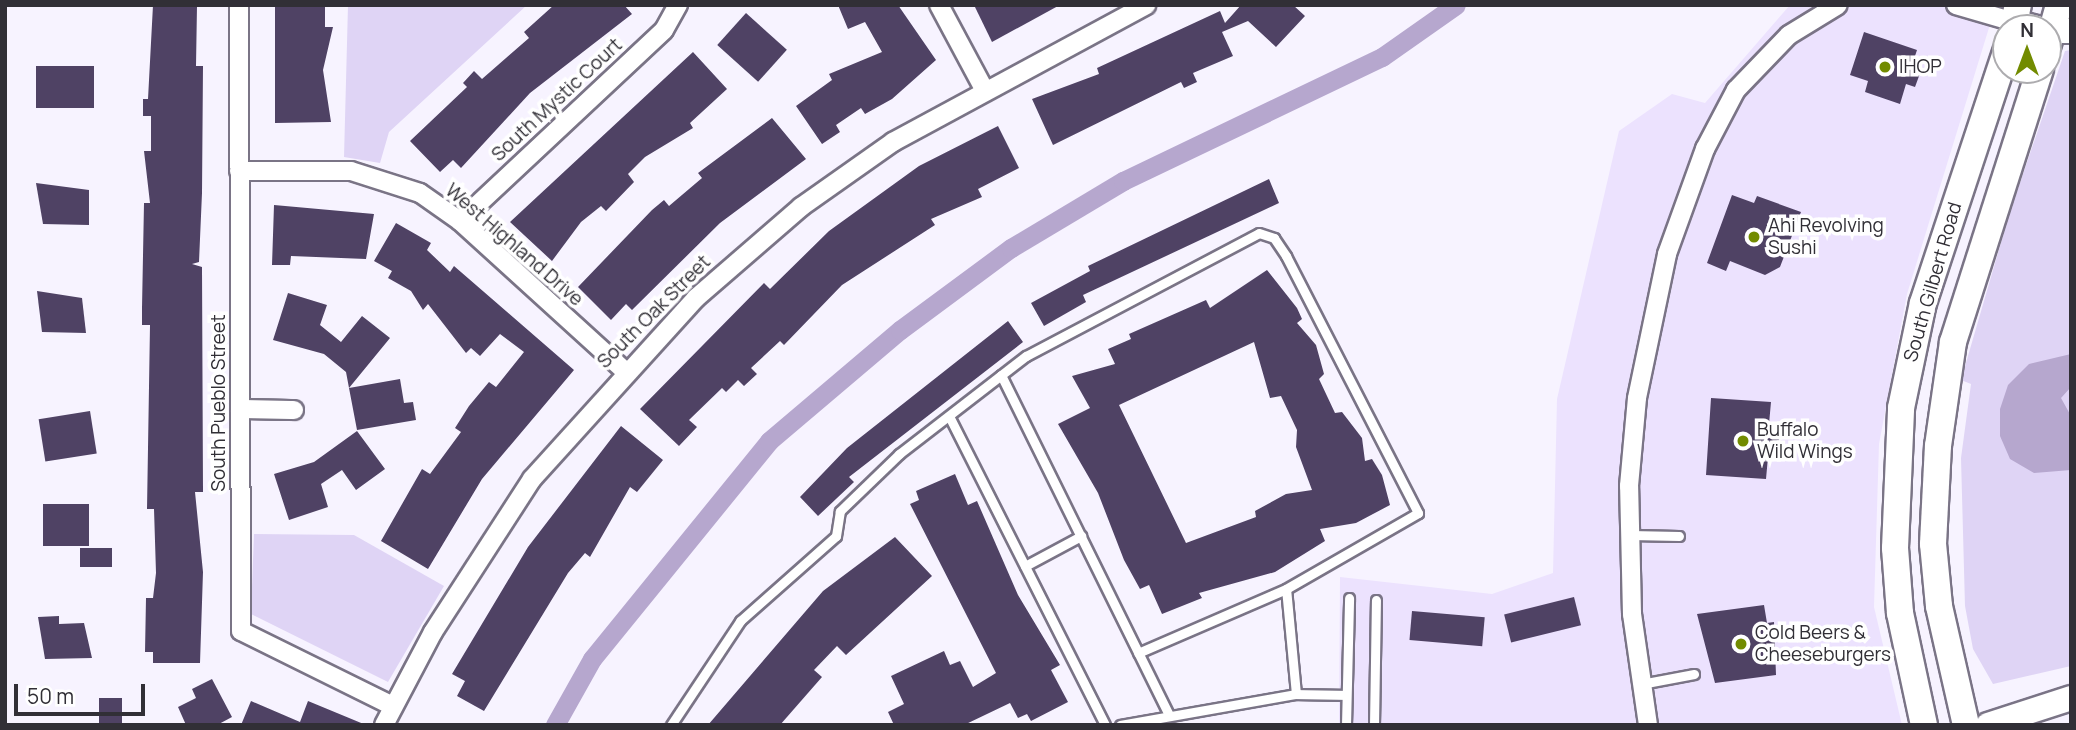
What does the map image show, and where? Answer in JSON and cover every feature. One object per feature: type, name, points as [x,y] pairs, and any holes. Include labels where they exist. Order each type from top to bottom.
[{"type":"main road","name":"South Gilbert Road","points":[[1924,725],[1900,614],[1895,548],[1901,408],[1923,303],[1995,84]]},
{"type":"main road","name":"South Gilbert Road","points":[[1966,725],[1939,606],[1933,544],[1938,446],[1953,342],[2036,84]]},
{"type":"street","name":"South Pueblo Street","points":[[239,5],[241,631],[393,706]]},
{"type":"street","name":"South Mystic Court","points":[[460,221],[664,30],[678,5]]},
{"type":"street","points":[[939,5],[984,89]]},
{"type":"street","name":"South Oak Street","points":[[384,725],[506,515],[624,370],[730,265],[801,207],[984,89],[1146,5]]},
{"type":"street","points":[[1648,725],[1641,684],[1628,535],[1646,347],[1667,254],[1700,160],[1729,100],[1762,58],[1838,5]]},
{"type":"street","points":[[1955,5],[1992,15]]},
{"type":"street","name":"West Highland Drive","points":[[239,171],[351,171],[399,183],[460,221],[624,370]]},
{"type":"street","points":[[240,409],[294,410]]},
{"type":"street","points":[[1988,725],[2071,698]]},
{"type":"lane","points":[[671,725],[740,621],[836,536],[840,510],[949,415],[1001,375],[1246,235],[1274,238],[1418,513],[1286,589],[1138,653]]},
{"type":"lane","points":[[1001,375],[1168,713]]},
{"type":"lane","points":[[949,415],[1105,725]]},
{"type":"lane","points":[[1628,535],[1679,536]]},
{"type":"lane","points":[[1025,566],[1080,536]]},
{"type":"lane","points":[[1286,589],[1296,694]]},
{"type":"lane","points":[[1346,725],[1349,598]]},
{"type":"lane","points":[[1374,725],[1376,600]]},
{"type":"lane","points":[[1641,684],[1694,674]]},
{"type":"lane","points":[[1120,725],[1168,713],[1296,694],[1346,695]]},
{"type":"shaded area","points":[[348,5],[527,5],[389,132],[380,163],[344,157]]},
{"type":"shaded area","points":[[1790,5],[1996,5],[1907,294],[1879,444],[1874,607],[1902,725],[1339,725],[1340,577],[1492,594],[1553,573],[1557,399],[1619,131],[1672,94],[1705,103]]},
{"type":"shaded area","points":[[2071,50],[2071,666],[1993,684],[1973,649],[1965,606],[1961,458],[1971,384],[1961,380],[2009,215],[2054,84],[2062,84],[2062,60],[2065,51]]},
{"type":"shaded area","points":[[2071,354],[2071,387],[2061,398],[2071,416],[2071,470],[2034,473],[2010,459],[2000,436],[2000,409],[2008,385],[2029,364]]},
{"type":"shaded area","points":[[254,534],[354,535],[444,586],[388,682],[251,614]]},
{"type":"building","points":[[153,5],[197,6],[196,66],[203,66],[199,262],[192,264],[202,267],[203,492],[195,492],[203,572],[200,663],[153,663],[153,652],[145,652],[146,598],[153,598],[156,573],[154,509],[147,509],[150,325],[142,325],[144,203],[150,203],[144,151],[151,151],[151,116],[143,116],[143,99],[148,99]]},
{"type":"building","points":[[275,5],[325,5],[325,27],[333,27],[323,70],[331,122],[275,123]]},
{"type":"building","points":[[554,5],[624,5],[632,14],[530,93],[461,168],[453,160],[440,172],[410,141],[467,87],[463,83],[474,71],[482,79],[529,38],[524,32]]},
{"type":"building","points":[[838,5],[898,5],[936,60],[892,99],[865,114],[861,108],[836,125],[840,132],[822,144],[796,106],[832,80],[829,74],[882,52],[865,22],[848,29]]},
{"type":"building","points":[[974,5],[1058,5],[1058,6],[992,42]]},
{"type":"building","points":[[1241,5],[1293,5],[1305,16],[1276,47],[1248,21],[1222,32],[1233,56],[1193,73],[1197,82],[1184,88],[1181,82],[1053,145],[1032,99],[1099,74],[1097,68],[1220,11],[1225,23]]},
{"type":"building","points":[[746,13],[787,50],[758,82],[717,45]]},
{"type":"building","name":"IHOP","points":[[1864,32],[1917,50],[1912,65],[1922,68],[1915,87],[1906,84],[1900,104],[1865,92],[1868,81],[1850,75]]},
{"type":"building","points":[[693,52],[727,89],[690,123],[693,128],[645,157],[628,174],[634,182],[606,211],[601,206],[581,222],[552,261],[510,222]]},
{"type":"building","points":[[36,66],[94,66],[94,108],[36,108]]},
{"type":"building","points":[[772,118],[806,159],[720,223],[632,310],[626,304],[611,320],[578,287],[652,210],[664,200],[669,206],[702,178],[698,173]]},
{"type":"building","points":[[998,126],[1019,168],[978,189],[982,197],[931,219],[935,225],[842,285],[784,345],[780,341],[751,368],[757,374],[744,386],[738,380],[726,392],[722,388],[689,420],[697,427],[679,446],[640,409],[764,283],[770,289],[829,231],[919,166]]},
{"type":"building","points":[[1269,179],[1279,203],[1083,295],[1086,302],[1044,326],[1031,303],[1090,271],[1088,266]]},
{"type":"building","points":[[36,183],[89,190],[89,225],[43,224]]},
{"type":"building","name":"Ahi Revolving Sushi","points":[[1732,195],[1754,203],[1757,196],[1801,212],[1780,267],[1765,275],[1730,261],[1726,271],[1707,263]]},
{"type":"building","points":[[274,205],[374,214],[366,259],[291,256],[290,265],[272,265]]},
{"type":"building","points":[[396,223],[431,243],[427,250],[450,272],[454,266],[574,370],[482,479],[428,569],[381,541],[422,469],[430,474],[461,432],[455,428],[469,406],[489,382],[496,387],[524,352],[500,334],[480,356],[471,348],[466,353],[428,304],[423,310],[411,291],[388,278],[392,271],[374,261]]},
{"type":"building","points":[[1267,270],[1297,308],[1302,319],[1297,323],[1316,345],[1324,374],[1319,379],[1335,413],[1342,412],[1362,438],[1365,461],[1372,459],[1382,475],[1390,505],[1356,523],[1320,529],[1325,541],[1275,572],[1199,593],[1202,598],[1162,614],[1149,585],[1140,589],[1124,560],[1098,493],[1058,424],[1090,408],[1072,376],[1115,364],[1108,349],[1131,339],[1129,334],[1206,300],[1210,308]],"holes":[[[1254,342],[1270,398],[1281,396],[1297,430],[1296,447],[1312,490],[1286,494],[1255,511],[1256,517],[1186,543],[1119,405]]]},
{"type":"building","points":[[37,291],[82,298],[86,333],[42,332]]},
{"type":"building","points":[[288,293],[327,305],[320,325],[341,342],[362,316],[390,338],[349,388],[346,372],[324,354],[273,340]]},
{"type":"building","points":[[1008,321],[1023,342],[849,477],[854,482],[818,516],[800,497],[847,448]]},
{"type":"building","points":[[400,379],[404,403],[413,402],[416,420],[357,430],[349,388]]},
{"type":"building","name":"Buffalo Wild Wings","points":[[1711,398],[1771,402],[1769,424],[1780,424],[1778,458],[1768,457],[1766,479],[1706,475]]},
{"type":"building","points":[[90,411],[97,453],[45,462],[39,419]]},
{"type":"building","points":[[621,426],[663,460],[637,492],[630,487],[590,557],[585,553],[568,573],[484,711],[457,696],[465,681],[452,674],[528,547]]},
{"type":"building","points":[[357,431],[385,469],[356,490],[342,470],[321,484],[328,507],[289,520],[274,474],[314,462]]},
{"type":"building","points":[[955,474],[968,505],[977,501],[1018,595],[1060,665],[1051,670],[1068,702],[1031,721],[1027,714],[1018,718],[1010,703],[964,725],[894,725],[888,712],[904,704],[891,676],[944,651],[950,665],[960,661],[973,687],[996,673],[910,504],[919,500],[916,491]]},
{"type":"building","points":[[43,504],[89,504],[89,546],[43,546]]},
{"type":"building","points":[[895,537],[932,576],[846,655],[837,646],[814,670],[822,677],[780,725],[708,725],[823,591]]},
{"type":"building","points":[[80,548],[112,548],[112,567],[80,567]]},
{"type":"building","points":[[1574,597],[1581,625],[1511,643],[1504,614]]},
{"type":"building","name":"Cold Beers & Cheeseburgers","points":[[1764,605],[1767,623],[1774,622],[1776,675],[1715,683],[1697,614]]},
{"type":"building","points":[[1412,611],[1485,617],[1482,646],[1409,640]]},
{"type":"building","points":[[59,616],[59,624],[84,623],[92,658],[45,659],[38,617]]},
{"type":"building","points":[[212,679],[232,717],[217,725],[186,725],[178,707],[196,698],[192,689]]},
{"type":"building","points":[[99,698],[122,698],[122,725],[99,725]]},
{"type":"building","points":[[251,701],[300,722],[308,701],[366,725],[241,725]]},
{"type":"waterway","points":[[555,725],[592,659],[769,441],[900,330],[1011,248],[1123,181],[1382,57],[1456,5]]},
{"type":"place","name":"IHOP","points":[[1885,67]]},
{"type":"place","name":"Ahi Revolving Sushi","points":[[1754,237]]},
{"type":"place","name":"Buffalo Wild Wings","points":[[1743,441]]},
{"type":"place","name":"Cold Beers & Cheeseburgers","points":[[1741,644]]}]
